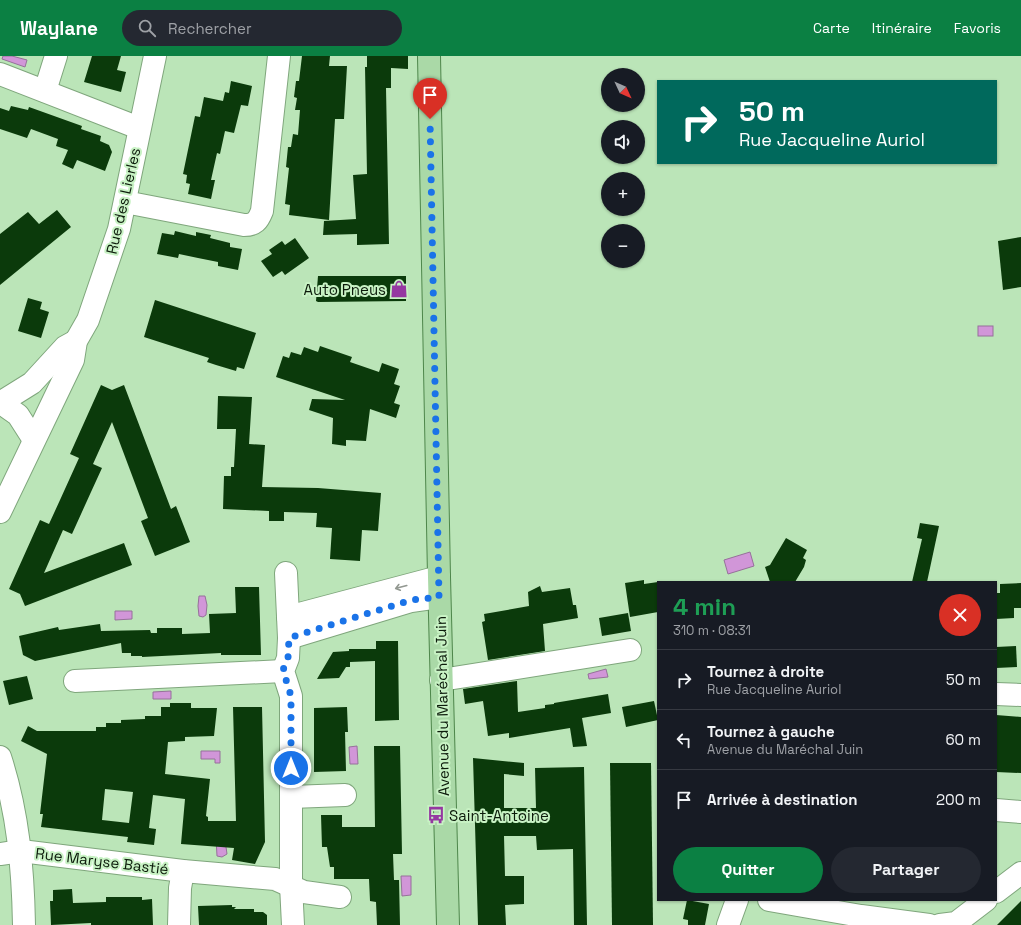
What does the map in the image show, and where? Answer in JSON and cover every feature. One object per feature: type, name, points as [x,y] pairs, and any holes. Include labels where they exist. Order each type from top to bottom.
[{"type":"main road","name":"Avenue du Maréchal Juin","points":[[429,56],[441,680],[448,925]]},
{"type":"street","points":[[46,91],[56,56]]},
{"type":"street","name":"Rue des Lierles","points":[[76,341],[88,320],[119,229],[155,56]]},
{"type":"street","points":[[125,202],[244,225],[252,225],[256,222],[262,211],[279,56]]},
{"type":"street","points":[[0,74],[140,128]]},
{"type":"street","points":[[34,440],[18,414],[0,403],[32,383],[65,347],[76,341]]},
{"type":"street","points":[[0,512],[73,360],[76,341]]},
{"type":"street","points":[[286,573],[289,638],[288,658],[283,670],[291,696],[291,885],[294,925]]},
{"type":"street","points":[[288,616],[439,587]]},
{"type":"street","points":[[289,638],[411,600],[439,587]]},
{"type":"street","points":[[441,680],[630,650]]},
{"type":"street","points":[[75,681],[283,670]]},
{"type":"street","points":[[997,694],[1021,695]]},
{"type":"street","points":[[0,757],[14,810],[10,852],[24,925]]},
{"type":"street","points":[[291,797],[346,795]]},
{"type":"street","points":[[997,810],[1021,812]]},
{"type":"street","name":"Rue Maryse Bastié","points":[[10,852],[183,871],[276,879],[304,892],[340,897]]},
{"type":"street","name":"Rue Maryse Bastié","points":[[179,925],[180,888],[183,871]]},
{"type":"street","points":[[997,891],[1021,872]]},
{"type":"street","points":[[728,925],[732,909],[736,901]]},
{"type":"street","points":[[780,901],[860,908],[929,925]]},
{"type":"street","points":[[940,925],[956,923],[985,901]]},
{"type":"shaded area","points":[[3,56],[12,56],[27,60],[25,67],[2,59]]},
{"type":"shaded area","points":[[978,326],[993,326],[993,336],[978,336]]},
{"type":"shaded area","points":[[750,552],[754,566],[728,574],[724,560]]},
{"type":"shaded area","points":[[199,596],[205,596],[207,605],[206,615],[203,617],[199,616]]},
{"type":"shaded area","points":[[115,611],[132,611],[132,619],[115,620]]},
{"type":"shaded area","points":[[606,669],[608,677],[589,679],[588,674]]},
{"type":"shaded area","points":[[171,691],[171,699],[153,699],[153,692]]},
{"type":"shaded area","points":[[357,746],[358,764],[350,764],[349,747]]},
{"type":"shaded area","points":[[201,751],[220,751],[220,763],[215,763],[215,759],[201,759]]},
{"type":"shaded area","points":[[216,838],[226,847],[227,854],[222,857],[217,856]]},
{"type":"shaded area","points":[[401,876],[411,876],[411,895],[402,896]]},
{"type":"building","points":[[92,56],[121,56],[117,70],[126,72],[121,92],[84,82]]},
{"type":"building","points":[[302,56],[330,56],[329,66],[347,66],[344,119],[335,119],[329,220],[289,215],[290,205],[285,204],[289,168],[286,167],[288,147],[291,147],[293,134],[298,135],[300,110],[295,110],[297,98],[294,97],[296,81],[299,81]]},
{"type":"building","points":[[367,56],[408,56],[408,69],[391,68],[391,88],[386,88],[389,244],[357,245],[357,234],[323,235],[324,221],[356,219],[353,175],[367,174],[365,67],[367,67]]},
{"type":"building","points":[[231,81],[252,86],[248,106],[241,105],[234,133],[225,131],[220,154],[217,153],[211,180],[215,180],[211,199],[188,194],[190,184],[186,183],[187,175],[183,174],[195,116],[200,117],[204,97],[223,101],[225,92],[229,93]]},
{"type":"building","points":[[11,106],[28,110],[29,107],[82,126],[81,129],[101,136],[100,141],[109,145],[112,152],[105,171],[77,160],[73,169],[62,164],[68,150],[56,146],[58,139],[31,129],[27,138],[0,129],[0,108],[9,111]]},
{"type":"building","points":[[57,210],[71,227],[0,285],[0,234],[28,212],[39,224]]},
{"type":"building","points":[[175,231],[196,236],[196,232],[211,235],[210,238],[230,243],[230,247],[242,249],[238,270],[218,266],[218,262],[179,254],[178,258],[157,254],[162,233],[174,235]]},
{"type":"building","points":[[1021,237],[1021,287],[1003,290],[998,241]]},
{"type":"building","points":[[295,238],[309,258],[285,275],[282,271],[273,277],[261,261],[272,254],[269,250],[282,241],[285,245]]},
{"type":"building","points":[[318,276],[406,276],[406,301],[318,302],[316,301]]},
{"type":"building","points":[[28,298],[42,302],[40,309],[49,312],[41,338],[18,331]]},
{"type":"building","points":[[155,300],[256,333],[244,369],[237,367],[236,371],[216,365],[207,362],[209,358],[144,337]]},
{"type":"building","points":[[320,346],[352,357],[350,362],[379,372],[382,363],[399,369],[394,384],[400,386],[394,403],[400,405],[396,418],[370,409],[366,441],[346,440],[346,446],[332,444],[333,418],[309,410],[312,399],[345,400],[276,377],[283,356],[289,358],[291,352],[301,355],[304,347],[318,352]]},
{"type":"building","points":[[101,385],[112,390],[124,385],[171,509],[176,506],[190,542],[155,556],[141,521],[148,518],[112,422],[93,464],[102,468],[72,534],[63,530],[44,573],[124,543],[132,565],[25,606],[20,594],[9,589],[40,520],[49,524],[79,458],[70,454]]},
{"type":"building","points":[[218,396],[252,397],[249,444],[265,445],[262,487],[318,488],[381,493],[378,531],[362,530],[360,561],[330,559],[332,528],[316,527],[317,513],[284,512],[284,521],[269,521],[269,511],[223,509],[224,476],[231,476],[231,467],[234,467],[236,429],[217,429]]},
{"type":"building","points":[[920,523],[939,526],[927,581],[912,581],[922,539],[917,538]]},
{"type":"building","points":[[786,538],[807,550],[803,558],[806,560],[804,567],[796,581],[770,581],[765,567],[770,565]]},
{"type":"building","points":[[644,580],[644,584],[657,582],[657,612],[630,617],[625,583]]},
{"type":"building","points":[[1021,583],[1021,608],[1014,608],[1014,618],[997,619],[997,593],[1000,593],[1000,584]]},
{"type":"building","points":[[540,586],[542,592],[570,588],[573,605],[576,605],[578,618],[543,624],[545,651],[488,660],[482,622],[485,621],[484,614],[529,606],[528,592]]},
{"type":"building","points":[[235,587],[259,587],[261,655],[221,655],[221,653],[142,657],[131,656],[131,653],[122,653],[121,643],[35,661],[23,655],[19,636],[58,627],[59,630],[100,624],[101,631],[150,630],[151,633],[157,633],[157,628],[182,628],[182,634],[210,633],[209,614],[236,613]]},
{"type":"building","points":[[628,613],[631,631],[602,636],[599,618]]},
{"type":"building","points":[[376,641],[398,641],[399,720],[375,721],[375,661],[350,662],[350,667],[346,667],[339,678],[317,679],[333,652],[349,651],[349,649],[376,649]]},
{"type":"building","points":[[1016,646],[1017,667],[997,668],[997,647]]},
{"type":"building","points":[[27,676],[33,699],[9,705],[3,681]]},
{"type":"building","points":[[517,681],[518,712],[545,708],[545,705],[554,703],[608,694],[611,713],[582,718],[587,746],[573,747],[570,728],[509,738],[509,733],[488,736],[483,701],[465,704],[463,689]]},
{"type":"building","points":[[654,701],[657,720],[626,727],[622,707]]},
{"type":"building","points":[[170,703],[191,703],[191,708],[217,708],[214,736],[185,737],[185,741],[168,742],[165,774],[210,779],[206,816],[208,817],[208,821],[236,821],[233,707],[262,707],[265,842],[255,864],[232,860],[234,848],[181,844],[185,799],[153,795],[149,828],[156,829],[154,845],[127,842],[128,837],[41,827],[43,814],[40,814],[47,754],[21,741],[28,726],[37,731],[96,731],[96,727],[106,727],[106,723],[121,723],[121,720],[145,719],[145,716],[161,716],[161,707],[170,707]],"holes":[[[105,789],[133,792],[129,823],[102,820]]]},
{"type":"building","points":[[347,707],[348,732],[345,732],[346,771],[314,772],[314,708]]},
{"type":"building","points":[[997,715],[1021,717],[1021,773],[997,772]]},
{"type":"building","points":[[374,746],[400,746],[402,854],[393,854],[394,880],[399,880],[400,925],[377,925],[376,902],[370,901],[369,879],[334,879],[334,867],[330,867],[327,847],[322,847],[321,815],[342,815],[342,827],[375,827]]},
{"type":"building","points":[[473,758],[524,763],[524,776],[504,774],[504,808],[536,808],[535,768],[584,767],[587,925],[574,925],[573,849],[537,850],[536,836],[504,836],[505,876],[524,876],[524,904],[505,905],[506,925],[478,925]]},
{"type":"building","points":[[610,763],[651,763],[653,925],[612,925]]},
{"type":"building","points":[[72,889],[73,903],[106,902],[106,897],[142,897],[142,900],[152,899],[153,925],[91,925],[91,923],[51,925],[50,901],[53,901],[53,890]]},
{"type":"building","points":[[687,901],[709,904],[705,925],[688,925],[688,920],[683,919]]},
{"type":"building","points":[[1021,901],[1021,925],[997,925]]},
{"type":"building","points":[[232,905],[232,907],[236,907],[234,909],[254,909],[254,912],[263,912],[267,915],[267,925],[199,925],[198,906]]},
{"type":"place","name":"Auto Pneus","points":[[399,289]]},
{"type":"place","name":"Saint-Antoine","points":[[436,815]]},
{"type":"route","points":[[291,768],[291,696],[283,670],[288,658],[289,638],[411,600],[439,597],[436,369],[430,119]]}]
